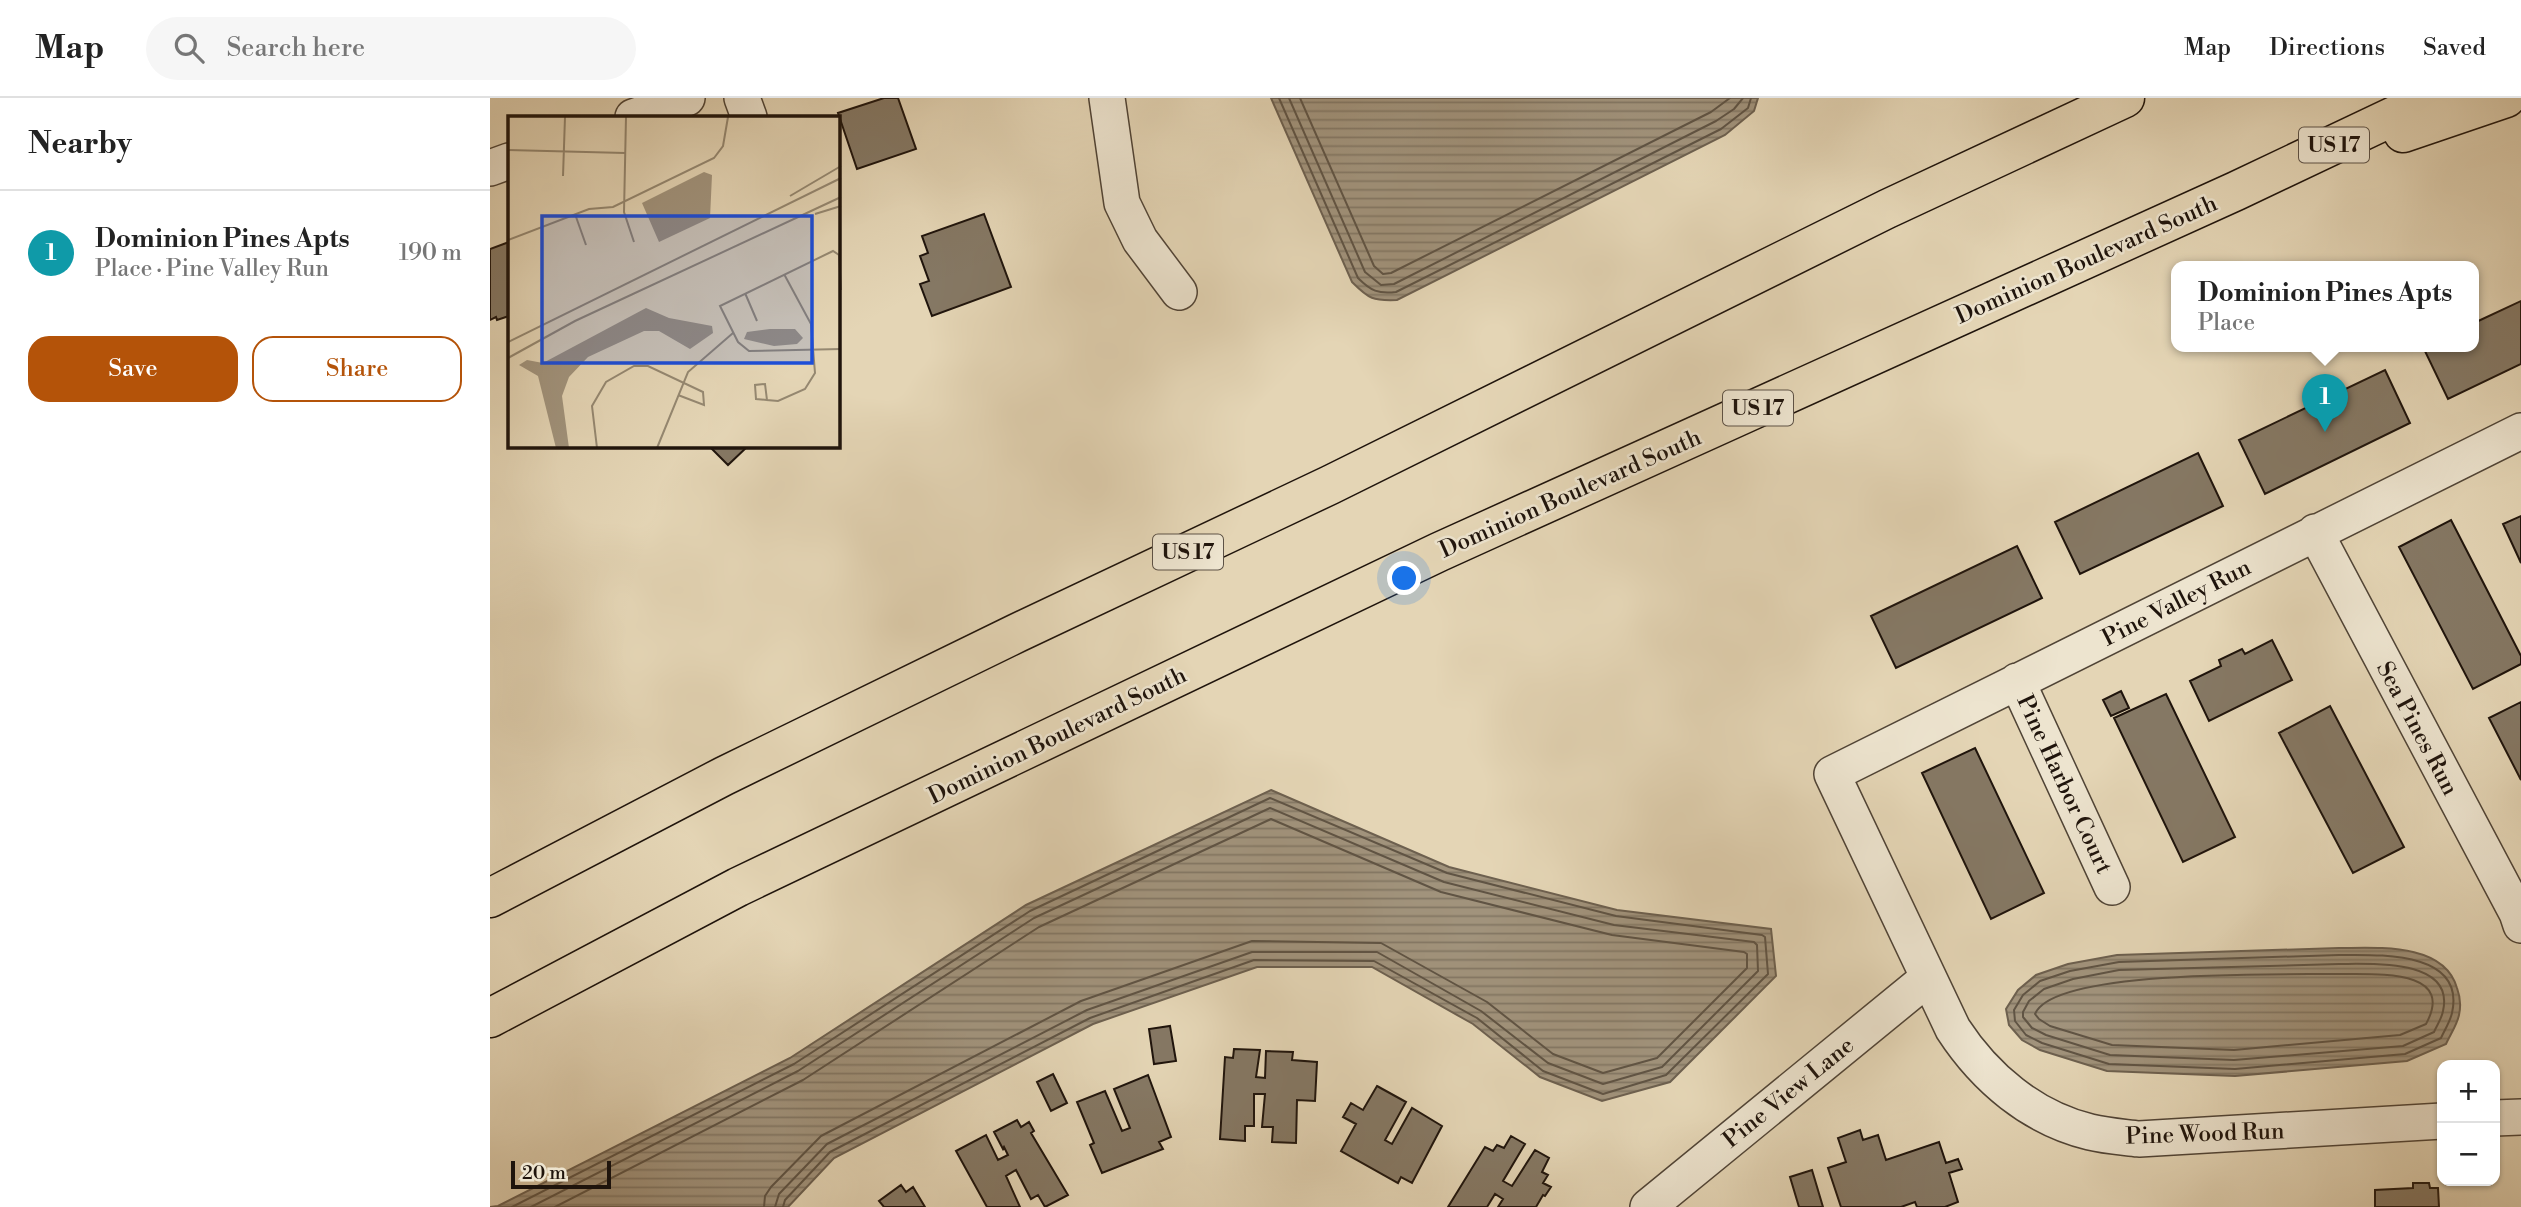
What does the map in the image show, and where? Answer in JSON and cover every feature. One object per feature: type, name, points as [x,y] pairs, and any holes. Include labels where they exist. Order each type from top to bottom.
[{"type":"highway","points":[[1887,209],[2088,98]]},
{"type":"highway","points":[[1887,209],[2125,98]]},
{"type":"highway","name":"Dominion Boulevard South","points":[[490,1018],[738,887],[1427,558],[2236,191],[2432,98]]},
{"type":"highway","points":[[2236,191],[2506,98]]},
{"type":"highway","name":"US 17","points":[[490,898],[736,770],[1330,485],[1887,209]]},
{"type":"street","points":[[636,116],[687,98]]},
{"type":"street","points":[[743,98],[749,116]]},
{"type":"street","points":[[1107,98],[1122,203],[1140,240],[1179,292]]},
{"type":"street","points":[[490,168],[508,161]]},
{"type":"street","name":"Pine Valley Run","points":[[1832,774],[2521,432]]},
{"type":"street","name":"Sea Pines Run","points":[[2315,532],[2521,925]]},
{"type":"street","name":"Pine Harbor Court","points":[[2017,681],[2112,887]]},
{"type":"street","name":"Pine Wood Run","points":[[1832,774],[1959,1038],[1989,1074],[2025,1104],[2052,1119],[2090,1132],[2139,1139],[2437,1121]]},
{"type":"street","name":"Pine View Lane","points":[[1648,1207],[1928,978]]},
{"type":"street","points":[[2500,1118],[2521,1116]]},
{"type":"water","points":[[1271,98],[1758,98],[1754,111],[1725,135],[1397,300],[1389,300],[1372,298],[1352,282]]},
{"type":"water","points":[[1271,790],[1449,867],[1617,910],[1771,929],[1776,976],[1670,1082],[1602,1101],[1540,1077],[1473,1024],[1372,967],[1257,967],[1093,1024],[834,1158],[788,1207],[490,1207],[498,1206],[790,1058],[1026,905]]},
{"type":"water","points":[[2339,948],[2407,951],[2438,962],[2450,973],[2460,1001],[2458,1019],[2446,1044],[2407,1061],[2235,1076],[2107,1071],[2040,1050],[2022,1040],[2009,1025],[2006,1009],[2018,990],[2036,975],[2068,964],[2117,955]]},
{"type":"building","points":[[884,98],[898,98],[916,149],[857,169],[838,113]]},
{"type":"building","points":[[984,214],[1011,287],[932,316],[920,284],[929,281],[920,256],[928,253],[922,236]]},
{"type":"building","points":[[508,242],[508,316],[497,320],[496,317],[490,320],[490,249]]},
{"type":"building","points":[[2521,301],[2521,364],[2448,399],[2425,352],[2479,352],[2479,321]]},
{"type":"building","points":[[2385,370],[2410,423],[2265,494],[2239,440]]},
{"type":"building","points":[[711,448],[746,448],[728,465]]},
{"type":"building","points":[[2198,453],[2223,506],[2080,574],[2055,522]]},
{"type":"building","points":[[2521,516],[2521,563],[2503,524]]},
{"type":"building","points":[[2451,520],[2521,656],[2521,664],[2473,689],[2399,547]]},
{"type":"building","points":[[2017,546],[2042,598],[1896,668],[1871,616]]},
{"type":"building","points":[[2272,640],[2292,680],[2209,721],[2190,681],[2221,666],[2219,660],[2242,649],[2245,654]]},
{"type":"building","points":[[2121,691],[2129,708],[2111,716],[2103,700]]},
{"type":"building","points":[[2166,694],[2235,837],[2183,862],[2114,718]]},
{"type":"building","points":[[2521,702],[2521,780],[2489,718]]},
{"type":"building","points":[[2330,706],[2404,847],[2353,873],[2279,733]]},
{"type":"building","points":[[1975,748],[2044,893],[1991,919],[1922,773]]},
{"type":"building","points":[[1170,1026],[1176,1061],[1154,1064],[1149,1029]]},
{"type":"building","points":[[1234,1049],[1260,1050],[1256,1077],[1265,1078],[1266,1051],[1293,1052],[1292,1060],[1317,1062],[1315,1101],[1297,1100],[1296,1143],[1272,1142],[1273,1127],[1262,1127],[1265,1094],[1254,1094],[1254,1126],[1245,1126],[1245,1141],[1220,1139],[1225,1057],[1233,1058]]},
{"type":"building","points":[[1053,1074],[1067,1103],[1051,1111],[1037,1082]]},
{"type":"building","points":[[1148,1075],[1171,1137],[1159,1142],[1163,1149],[1102,1173],[1090,1145],[1094,1143],[1077,1102],[1105,1091],[1122,1131],[1130,1128],[1114,1089]]},
{"type":"building","points":[[1377,1086],[1406,1102],[1385,1140],[1392,1144],[1412,1108],[1442,1126],[1412,1183],[1401,1177],[1398,1183],[1341,1151],[1356,1124],[1343,1117],[1351,1103],[1363,1110]]},
{"type":"building","points":[[1017,1120],[1021,1127],[1029,1122],[1034,1131],[1031,1133],[1068,1195],[1045,1207],[1038,1195],[1031,1199],[1016,1170],[1006,1176],[1020,1207],[987,1207],[956,1151],[986,1135],[998,1160],[1008,1155],[994,1132]]},
{"type":"building","points":[[1860,1130],[1863,1140],[1878,1135],[1886,1160],[1939,1142],[1946,1163],[1958,1159],[1962,1169],[1949,1173],[1958,1202],[1945,1207],[1917,1207],[1915,1202],[1901,1207],[1841,1207],[1828,1168],[1846,1162],[1838,1138]]},
{"type":"building","points":[[1511,1136],[1525,1144],[1503,1181],[1512,1186],[1535,1150],[1549,1158],[1542,1172],[1548,1175],[1543,1183],[1551,1187],[1536,1207],[1498,1207],[1503,1199],[1495,1194],[1487,1207],[1448,1207],[1485,1147],[1493,1151],[1497,1145],[1504,1148]]},
{"type":"building","points":[[1812,1170],[1823,1207],[1799,1207],[1790,1177]]},
{"type":"building","points":[[2413,1183],[2429,1183],[2430,1188],[2438,1188],[2439,1207],[2375,1207],[2375,1190],[2413,1188]]},
{"type":"building","points":[[901,1185],[906,1192],[913,1187],[925,1207],[884,1207],[879,1201]]},
{"type":"place","name":"Dominion Pines Apts","points":[[2325,432]]}]
